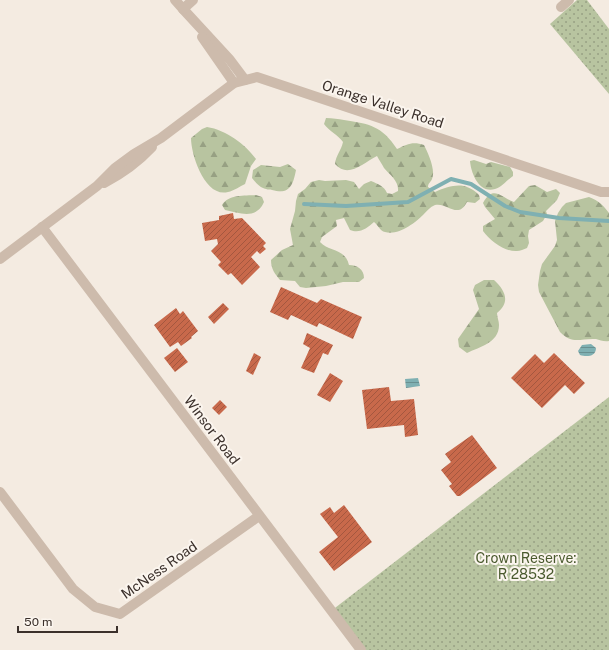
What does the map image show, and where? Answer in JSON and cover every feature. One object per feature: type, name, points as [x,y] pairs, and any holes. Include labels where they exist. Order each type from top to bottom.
[{"type":"street","points":[[176,0],[234,83]]},
{"type":"street","points":[[183,10],[193,0]]},
{"type":"street","points":[[561,7],[569,0]]},
{"type":"street","points":[[183,10],[230,60],[245,80]]},
{"type":"street","name":"Orange Valley Road","points":[[0,259],[97,186],[115,168],[134,154],[161,138],[234,83],[257,77],[601,192],[609,192]]},
{"type":"street","name":"Winsor Road","points":[[42,228],[361,650]]},
{"type":"street","name":"McNess Road","points":[[0,492],[73,589],[95,607],[120,614],[259,516]]},
{"type":"green space","points":[[577,0],[587,0],[609,29],[609,94],[550,24]]},
{"type":"green space","points":[[326,118],[361,123],[375,127],[386,135],[397,149],[410,144],[417,143],[424,145],[428,152],[433,171],[432,179],[428,184],[428,187],[435,192],[453,186],[463,186],[474,191],[479,195],[480,199],[475,203],[467,202],[460,210],[435,205],[411,225],[390,233],[380,229],[374,222],[363,230],[354,231],[350,230],[344,218],[336,220],[337,226],[322,237],[320,242],[344,256],[349,265],[360,268],[363,272],[364,278],[359,282],[343,282],[326,286],[306,288],[300,287],[295,281],[280,280],[273,269],[271,260],[282,250],[293,245],[290,229],[298,194],[311,182],[319,180],[346,180],[354,182],[359,189],[364,184],[371,181],[382,187],[387,193],[392,194],[398,191],[396,181],[384,168],[377,156],[361,166],[350,170],[340,168],[335,164],[343,142],[324,124]]},
{"type":"green space","points":[[207,127],[228,134],[241,143],[256,159],[251,166],[245,184],[232,191],[220,192],[213,188],[206,182],[197,164],[191,138]]},
{"type":"green space","points":[[474,160],[486,164],[491,162],[510,167],[513,172],[513,176],[498,188],[489,190],[484,188],[480,186],[472,171],[470,161]]},
{"type":"green space","points":[[288,164],[296,170],[294,180],[290,188],[287,190],[278,191],[264,188],[258,185],[252,178],[253,170],[261,165],[280,167]]},
{"type":"green space","points":[[535,185],[547,192],[556,189],[560,193],[557,200],[546,211],[547,214],[543,221],[529,230],[529,243],[527,248],[519,251],[512,251],[503,248],[483,231],[483,226],[495,219],[483,203],[490,194],[494,193],[514,202],[529,186]]},
{"type":"green space","points":[[256,195],[262,197],[264,202],[261,208],[252,213],[242,214],[225,210],[222,205],[225,201],[233,197]]},
{"type":"green space","points":[[589,197],[596,200],[609,213],[609,341],[596,339],[573,340],[565,336],[560,332],[539,292],[538,285],[542,264],[555,246],[557,240],[555,221],[558,213],[566,203]]},
{"type":"green space","points":[[484,280],[494,280],[501,288],[505,296],[504,305],[497,313],[499,324],[498,331],[496,336],[488,344],[467,353],[459,347],[458,339],[479,309],[473,290],[475,285]]},
{"type":"green space","name":"Crown Reserve: R 28532","points":[[609,397],[609,650],[361,650],[331,611]]},
{"type":"water","points":[[591,344],[596,348],[593,355],[580,355],[578,351],[582,345]]},
{"type":"water","points":[[418,378],[420,386],[406,388],[405,379]]},
{"type":"building","points":[[233,213],[234,219],[242,218],[266,243],[263,246],[266,249],[260,254],[257,251],[251,257],[260,267],[242,285],[231,273],[228,275],[218,265],[221,262],[211,251],[218,244],[217,239],[205,241],[202,223],[219,220],[219,216]]},
{"type":"building","points":[[281,287],[317,303],[321,299],[362,317],[353,339],[319,323],[317,327],[291,315],[288,320],[270,312]]},
{"type":"building","points":[[223,303],[229,309],[214,324],[208,317]]},
{"type":"building","points":[[176,308],[180,314],[183,311],[198,331],[191,337],[192,338],[181,346],[178,342],[170,347],[154,325]]},
{"type":"building","points":[[307,333],[333,345],[328,355],[323,353],[314,373],[301,368],[310,348],[303,344]]},
{"type":"building","points":[[177,348],[188,362],[175,372],[164,358]]},
{"type":"building","points":[[254,353],[261,357],[253,375],[246,371]]},
{"type":"building","points":[[554,353],[585,383],[574,394],[565,385],[542,408],[511,378],[535,354],[544,363]]},
{"type":"building","points":[[330,373],[343,381],[330,402],[317,395]]},
{"type":"building","points":[[389,387],[391,401],[414,399],[418,435],[405,437],[404,425],[367,429],[362,390]]},
{"type":"building","points":[[220,400],[227,407],[219,415],[212,408]]},
{"type":"building","points":[[472,435],[497,468],[460,496],[457,496],[449,486],[452,484],[441,470],[451,462],[445,454]]},
{"type":"building","points":[[344,505],[372,542],[334,571],[319,552],[338,537],[320,514],[330,507],[334,513]]},
{"type":"waterway","points":[[304,204],[346,206],[408,202],[451,179],[471,184],[505,206],[520,212],[559,218],[609,221]]}]
